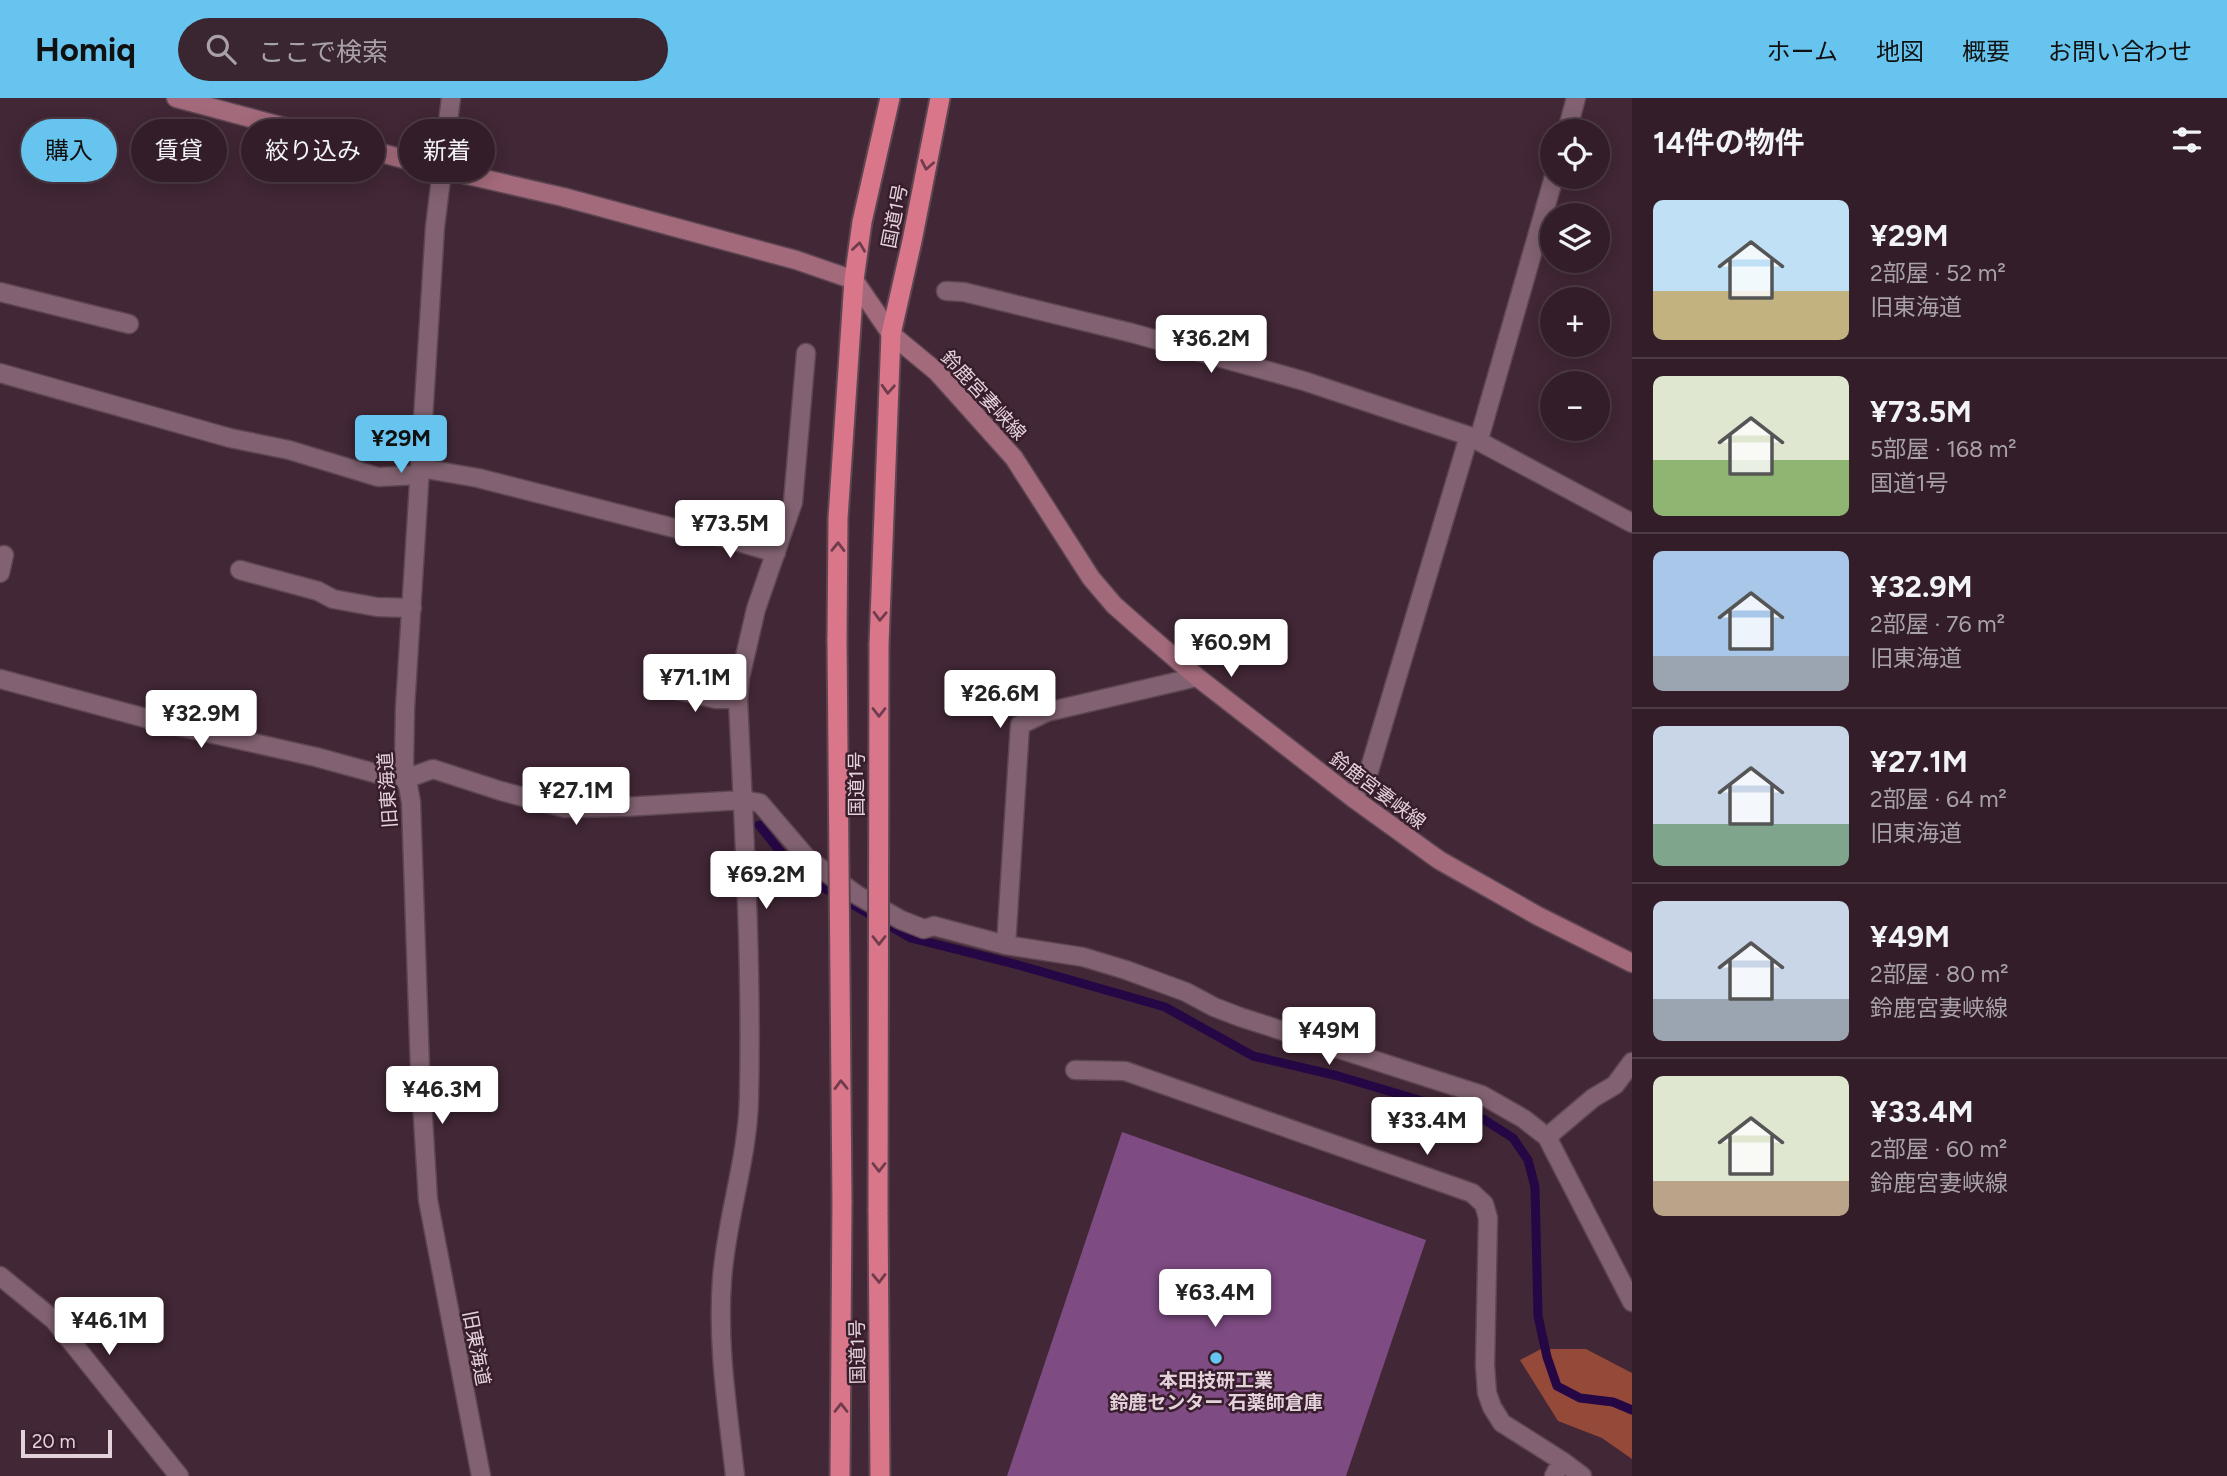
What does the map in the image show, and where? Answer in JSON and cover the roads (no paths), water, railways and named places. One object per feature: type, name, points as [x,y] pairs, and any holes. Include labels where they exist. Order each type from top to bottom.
[{"type":"highway","name":"国道1号","points":[[840,1476],[842,1202],[838,518],[854,280],[862,222],[890,98]]},
{"type":"highway","name":"国道1号","points":[[880,1476],[879,644],[891,334],[940,98]]},
{"type":"main road","points":[[176,98],[399,158]]},
{"type":"main road","points":[[495,181],[796,260],[854,280]]},
{"type":"main road","name":"鈴鹿宮妻峡線","points":[[854,280],[891,334],[937,372],[1014,458],[1091,578],[1114,605],[1197,677],[1353,798],[1439,860],[1538,916],[1632,963]]},
{"type":"street","name":"旧東海道","points":[[448,119],[451,98]]},
{"type":"street","points":[[1570,119],[1576,98]]},
{"type":"street","name":"旧東海道","points":[[440,182],[404,764],[411,802],[420,1069],[428,1200],[481,1476]]},
{"type":"street","points":[[1353,798],[1369,771],[1550,189]]},
{"type":"street","points":[[946,291],[964,292],[1132,333],[1304,381],[1474,438],[1632,523]]},
{"type":"street","points":[[0,292],[129,324]]},
{"type":"street","points":[[735,1476],[720,1338],[722,1278],[750,1099],[746,863],[738,699],[740,678],[756,609],[793,502],[806,353]]},
{"type":"street","points":[[0,373],[230,438],[289,450],[378,477],[420,472],[478,478],[682,530],[688,527],[776,553]]},
{"type":"street","points":[[0,573],[4,555]]},
{"type":"street","points":[[240,570],[317,591],[333,600],[377,607],[412,608]]},
{"type":"street","points":[[1006,945],[1020,725],[1047,712],[1197,677]]},
{"type":"street","points":[[0,679],[164,723],[316,757],[393,778],[408,778],[433,769],[565,808],[743,800],[760,803],[808,859],[857,895],[901,920],[924,929],[934,926],[1006,945],[1083,957],[1126,970],[1186,992],[1240,1017],[1482,1095],[1524,1119],[1547,1138],[1632,1302]]},
{"type":"street","points":[[656,685],[716,699],[738,699]]},
{"type":"street","points":[[1547,1138],[1593,1098],[1615,1085],[1632,1062]]},
{"type":"street","points":[[1075,1070],[1125,1071],[1472,1194],[1484,1204],[1488,1218],[1485,1365],[1487,1393],[1492,1407],[1502,1423],[1558,1469],[1582,1476]]},
{"type":"street","points":[[0,1276],[54,1320],[179,1476]]},
{"type":"waterway","points":[[759,825],[791,865],[812,881],[911,938],[1165,1007],[1253,1056],[1338,1076],[1483,1119],[1513,1138],[1528,1160],[1535,1187],[1538,1316],[1557,1386],[1580,1398],[1613,1402],[1632,1410]]},
{"type":"place","name":"本田技研工業 鈴鹿センター 石薬師倉庫","points":[[1216,1358]]}]
